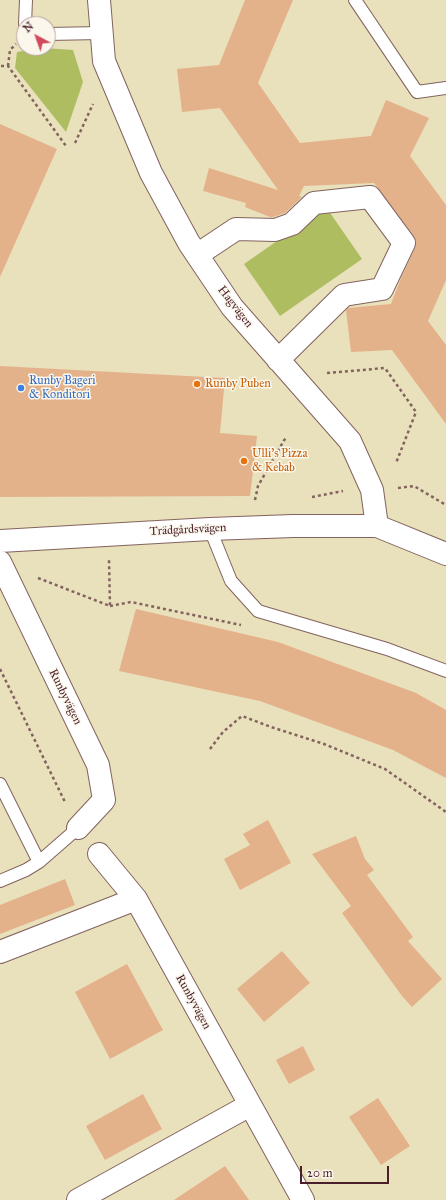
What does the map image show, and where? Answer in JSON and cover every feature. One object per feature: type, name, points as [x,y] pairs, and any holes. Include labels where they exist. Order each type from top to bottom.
[{"type":"street","name":"Hagvägen","points":[[99,0],[104,61],[151,173],[189,243],[232,307],[350,441],[372,490],[377,526]]},
{"type":"street","points":[[197,254],[236,229],[276,230],[292,224],[314,203],[370,197],[404,243],[382,289],[344,295],[278,360]]},
{"type":"street","name":"Trädgårdsvägen","points":[[0,541],[210,529],[293,526],[377,526]]},
{"type":"street","points":[[377,526],[446,554]]},
{"type":"street","name":"Runbyvägen","points":[[0,562],[98,765],[104,800],[78,828]]},
{"type":"street","name":"Runbyvägen","points":[[98,854],[136,899],[250,1105],[295,1197]]},
{"type":"street","points":[[0,952],[136,899]]},
{"type":"street","points":[[78,1200],[250,1105]]},
{"type":"lane","points":[[25,16],[26,0]]},
{"type":"lane","points":[[355,0],[417,92],[446,88]]},
{"type":"lane","points":[[56,34],[101,33]]},
{"type":"lane","points":[[210,529],[231,582],[258,610],[387,649],[446,671]]},
{"type":"lane","points":[[0,784],[39,862]]},
{"type":"lane","points":[[0,881],[26,870],[39,862],[78,828]]},
{"type":"path","points":[[10,50],[8,66],[66,146]]},
{"type":"path","points":[[1,66],[8,66]]},
{"type":"path","points":[[75,143],[96,98]]},
{"type":"path","points":[[323,374],[385,368],[416,412],[396,463]]},
{"type":"path","points":[[254,503],[258,486],[286,437]]},
{"type":"path","points":[[109,558],[110,606]]},
{"type":"path","points":[[0,562],[110,606],[131,602],[248,626]]},
{"type":"path","points":[[0,669],[78,828]]},
{"type":"path","points":[[210,748],[223,732],[242,716],[324,744],[385,770],[446,812]]},
{"type":"green space","points":[[56,49],[73,50],[83,82],[66,132],[15,68],[16,56],[56,56]]},
{"type":"green space","points":[[326,207],[362,259],[280,316],[244,264]]},
{"type":"building","points":[[245,0],[293,0],[258,83],[300,143],[371,136],[386,100],[429,118],[410,156],[446,205],[446,280],[428,321],[446,345],[446,424],[392,350],[351,352],[346,310],[348,308],[391,304],[415,248],[416,242],[414,236],[374,183],[304,186],[299,196],[302,197],[285,213],[273,217],[245,207],[246,203],[203,191],[209,168],[278,190],[220,108],[182,112],[177,69],[219,65]]},
{"type":"building","points":[[0,124],[57,149],[0,277]]},
{"type":"building","points":[[0,366],[225,378],[220,433],[257,436],[250,496],[0,497]]},
{"type":"building","points":[[136,609],[278,642],[416,693],[446,710],[446,778],[393,750],[260,701],[119,671]]},
{"type":"building","points":[[268,820],[291,863],[240,890],[224,859],[250,845],[243,834]]},
{"type":"building","points":[[356,836],[365,859],[374,870],[367,875],[413,937],[408,941],[442,979],[412,1007],[402,996],[342,913],[351,906],[312,854]]},
{"type":"building","points":[[65,879],[75,905],[0,934],[0,905]]},
{"type":"building","points":[[282,951],[310,983],[264,1022],[237,989]]},
{"type":"building","points":[[127,964],[163,1030],[110,1059],[75,992]]},
{"type":"building","points":[[303,1046],[315,1070],[289,1084],[276,1060]]},
{"type":"building","points":[[143,1094],[162,1129],[105,1160],[86,1126]]},
{"type":"building","points":[[378,1098],[410,1146],[381,1165],[349,1117]]},
{"type":"building","points":[[225,1166],[249,1200],[174,1200]]},
{"type":"place","name":"Runby Puben","points":[[197,384]]},
{"type":"place","name":"Runby Bageri & Konditori","points":[[21,388]]},
{"type":"place","name":"Ulli's Pizza & Kebab","points":[[244,461]]}]
